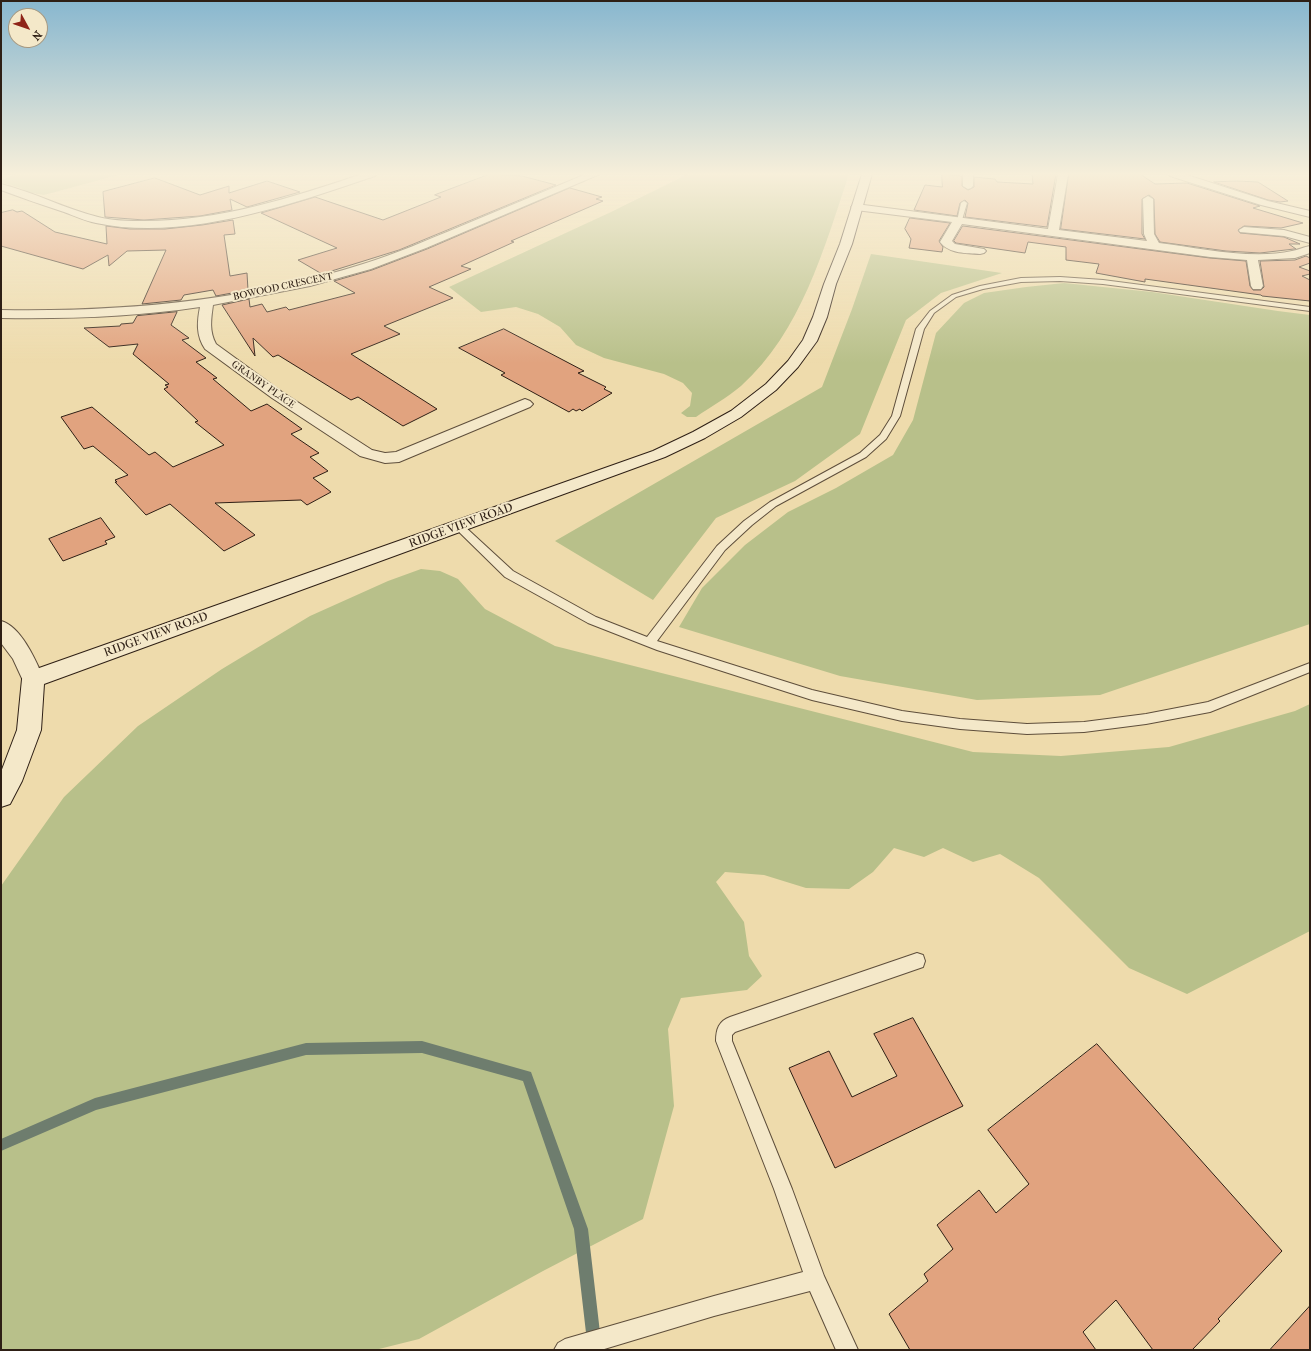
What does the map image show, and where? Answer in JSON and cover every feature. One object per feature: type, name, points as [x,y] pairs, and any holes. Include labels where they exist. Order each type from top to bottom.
[{"type":"street","name":"BOWOOD CRESCENT","points":[[1,314],[102,313],[207,303],[321,279],[383,261],[441,237]]},
{"type":"street","name":"RIDGE VIEW ROAD","points":[[33,679],[659,454],[699,435],[736,414],[771,387],[793,364],[810,341],[848,237]]},
{"type":"street","points":[[949,237],[946,242],[952,247],[980,251]]},
{"type":"street","points":[[1087,237],[1252,257],[1286,255],[1310,249]]},
{"type":"street","points":[[1150,237],[1154,245]]},
{"type":"street","points":[[1299,237],[1310,240]]},
{"type":"street","points":[[1252,257],[1257,286]]},
{"type":"street","name":"GRANBY PLACE","points":[[207,303],[204,325],[205,337],[210,346],[239,368],[355,447],[374,456],[385,458],[399,457],[525,404]]},
{"type":"street","points":[[1,628],[22,655],[33,679],[29,730],[10,782],[1,796]]},
{"type":"lane","points":[[650,642],[721,548],[748,523],[773,504],[864,455],[884,438],[896,416],[920,329],[932,312],[954,296],[982,287],[1021,280],[1060,279],[1103,282],[1310,309]]},
{"type":"lane","points":[[459,527],[509,574],[592,620],[650,642],[812,695],[894,714],[960,724],[1027,729],[1107,724],[1146,719],[1210,707],[1310,667]]},
{"type":"lane","points":[[847,1350],[815,1279],[783,1189],[724,1042],[724,1032],[730,1025],[917,961]]},
{"type":"lane","points":[[565,1350],[714,1306],[815,1279]]},
{"type":"green space","points":[[557,237],[828,237],[808,288],[780,341],[762,364],[741,386],[696,417],[687,417],[681,413],[690,406],[692,393],[683,383],[664,374],[604,358],[576,345],[560,327],[538,314],[516,307],[481,312],[449,287]]},
{"type":"green space","points":[[871,254],[1002,273],[941,293],[906,320],[860,434],[795,481],[716,518],[653,600],[555,541],[822,387]]},
{"type":"green space","points":[[1064,283],[1152,292],[1310,315],[1310,624],[1100,695],[977,700],[840,676],[679,627],[702,588],[745,545],[788,512],[836,488],[893,455],[913,420],[936,333],[964,303],[984,293]]},
{"type":"green space","points":[[421,569],[440,571],[458,579],[485,609],[555,646],[973,752],[1061,756],[1169,747],[1295,711],[1310,704],[1310,931],[1187,994],[1129,968],[1039,878],[1000,854],[973,862],[943,848],[924,857],[894,848],[873,872],[849,889],[806,888],[764,875],[725,872],[716,882],[744,922],[749,956],[762,976],[747,990],[681,998],[668,1029],[674,1106],[643,1219],[543,1271],[419,1339],[375,1350],[1,1350],[1,886],[64,797],[138,726],[222,669],[310,616],[388,581]]},
{"type":"building","points":[[1,237],[77,237],[107,244],[107,237],[224,237],[230,276],[247,273],[248,290],[216,296],[213,290],[184,295],[181,300],[142,304],[166,250],[127,251],[109,266],[108,255],[83,269],[1,246]]},
{"type":"building","points":[[313,237],[430,237],[399,250],[322,274],[298,260],[337,248]]},
{"type":"building","points":[[455,237],[520,237],[511,241],[514,242],[461,266],[471,269],[429,287],[453,298],[384,326],[400,334],[351,354],[437,409],[403,426],[358,397],[351,400],[278,355],[273,357],[253,338],[255,356],[222,305],[249,299],[250,307],[262,304],[267,312],[286,307],[289,310],[355,293],[334,281],[372,270]]},
{"type":"building","points":[[910,237],[941,237],[939,241],[943,247],[942,252],[909,248],[911,239]]},
{"type":"building","points":[[956,237],[1048,237],[1210,258],[1246,261],[1250,286],[1253,290],[1261,290],[1264,287],[1260,261],[1295,260],[1306,256],[1310,258],[1310,263],[1299,267],[1310,271],[1310,274],[1302,276],[1310,280],[1310,301],[1262,296],[1145,279],[1145,282],[1096,273],[1099,264],[1066,260],[1066,247],[1028,242],[1025,253],[956,243],[954,241]]},
{"type":"building","points":[[1129,237],[1144,237],[1145,239]]},
{"type":"building","points":[[1157,237],[1284,237],[1300,244],[1289,244],[1296,249],[1260,253],[1226,251],[1160,242]]},
{"type":"building","points":[[177,312],[171,325],[189,338],[182,340],[206,358],[196,362],[217,378],[213,379],[251,411],[267,404],[302,429],[291,434],[319,453],[310,457],[328,471],[313,478],[331,492],[307,505],[301,500],[215,503],[255,535],[224,551],[170,504],[146,515],[115,482],[117,482],[115,480],[128,475],[93,446],[84,449],[61,417],[92,407],[149,455],[155,452],[173,467],[224,445],[195,422],[198,421],[164,389],[168,387],[165,385],[169,384],[133,354],[138,344],[109,347],[84,328],[120,326],[121,324],[133,323],[137,316]]},
{"type":"building","points":[[504,329],[584,371],[578,373],[606,387],[604,389],[612,393],[582,411],[580,409],[576,411],[573,409],[569,412],[501,375],[505,373],[459,348]]},
{"type":"building","points":[[101,518],[115,537],[105,541],[107,544],[63,561],[49,539]]},
{"type":"building","points":[[913,1018],[963,1106],[835,1168],[789,1068],[829,1051],[852,1097],[897,1076],[874,1034]]},
{"type":"building","points":[[1097,1044],[1282,1251],[1218,1319],[1220,1321],[1192,1350],[1153,1350],[1116,1300],[1083,1332],[1096,1350],[910,1350],[889,1314],[928,1281],[924,1274],[953,1249],[937,1225],[979,1190],[996,1213],[1029,1184],[988,1130]]},
{"type":"building","points":[[1310,1306],[1310,1350],[1270,1350]]},
{"type":"waterway","points":[[1,1145],[95,1104],[306,1049],[422,1047],[527,1076],[581,1229],[595,1350]]}]
